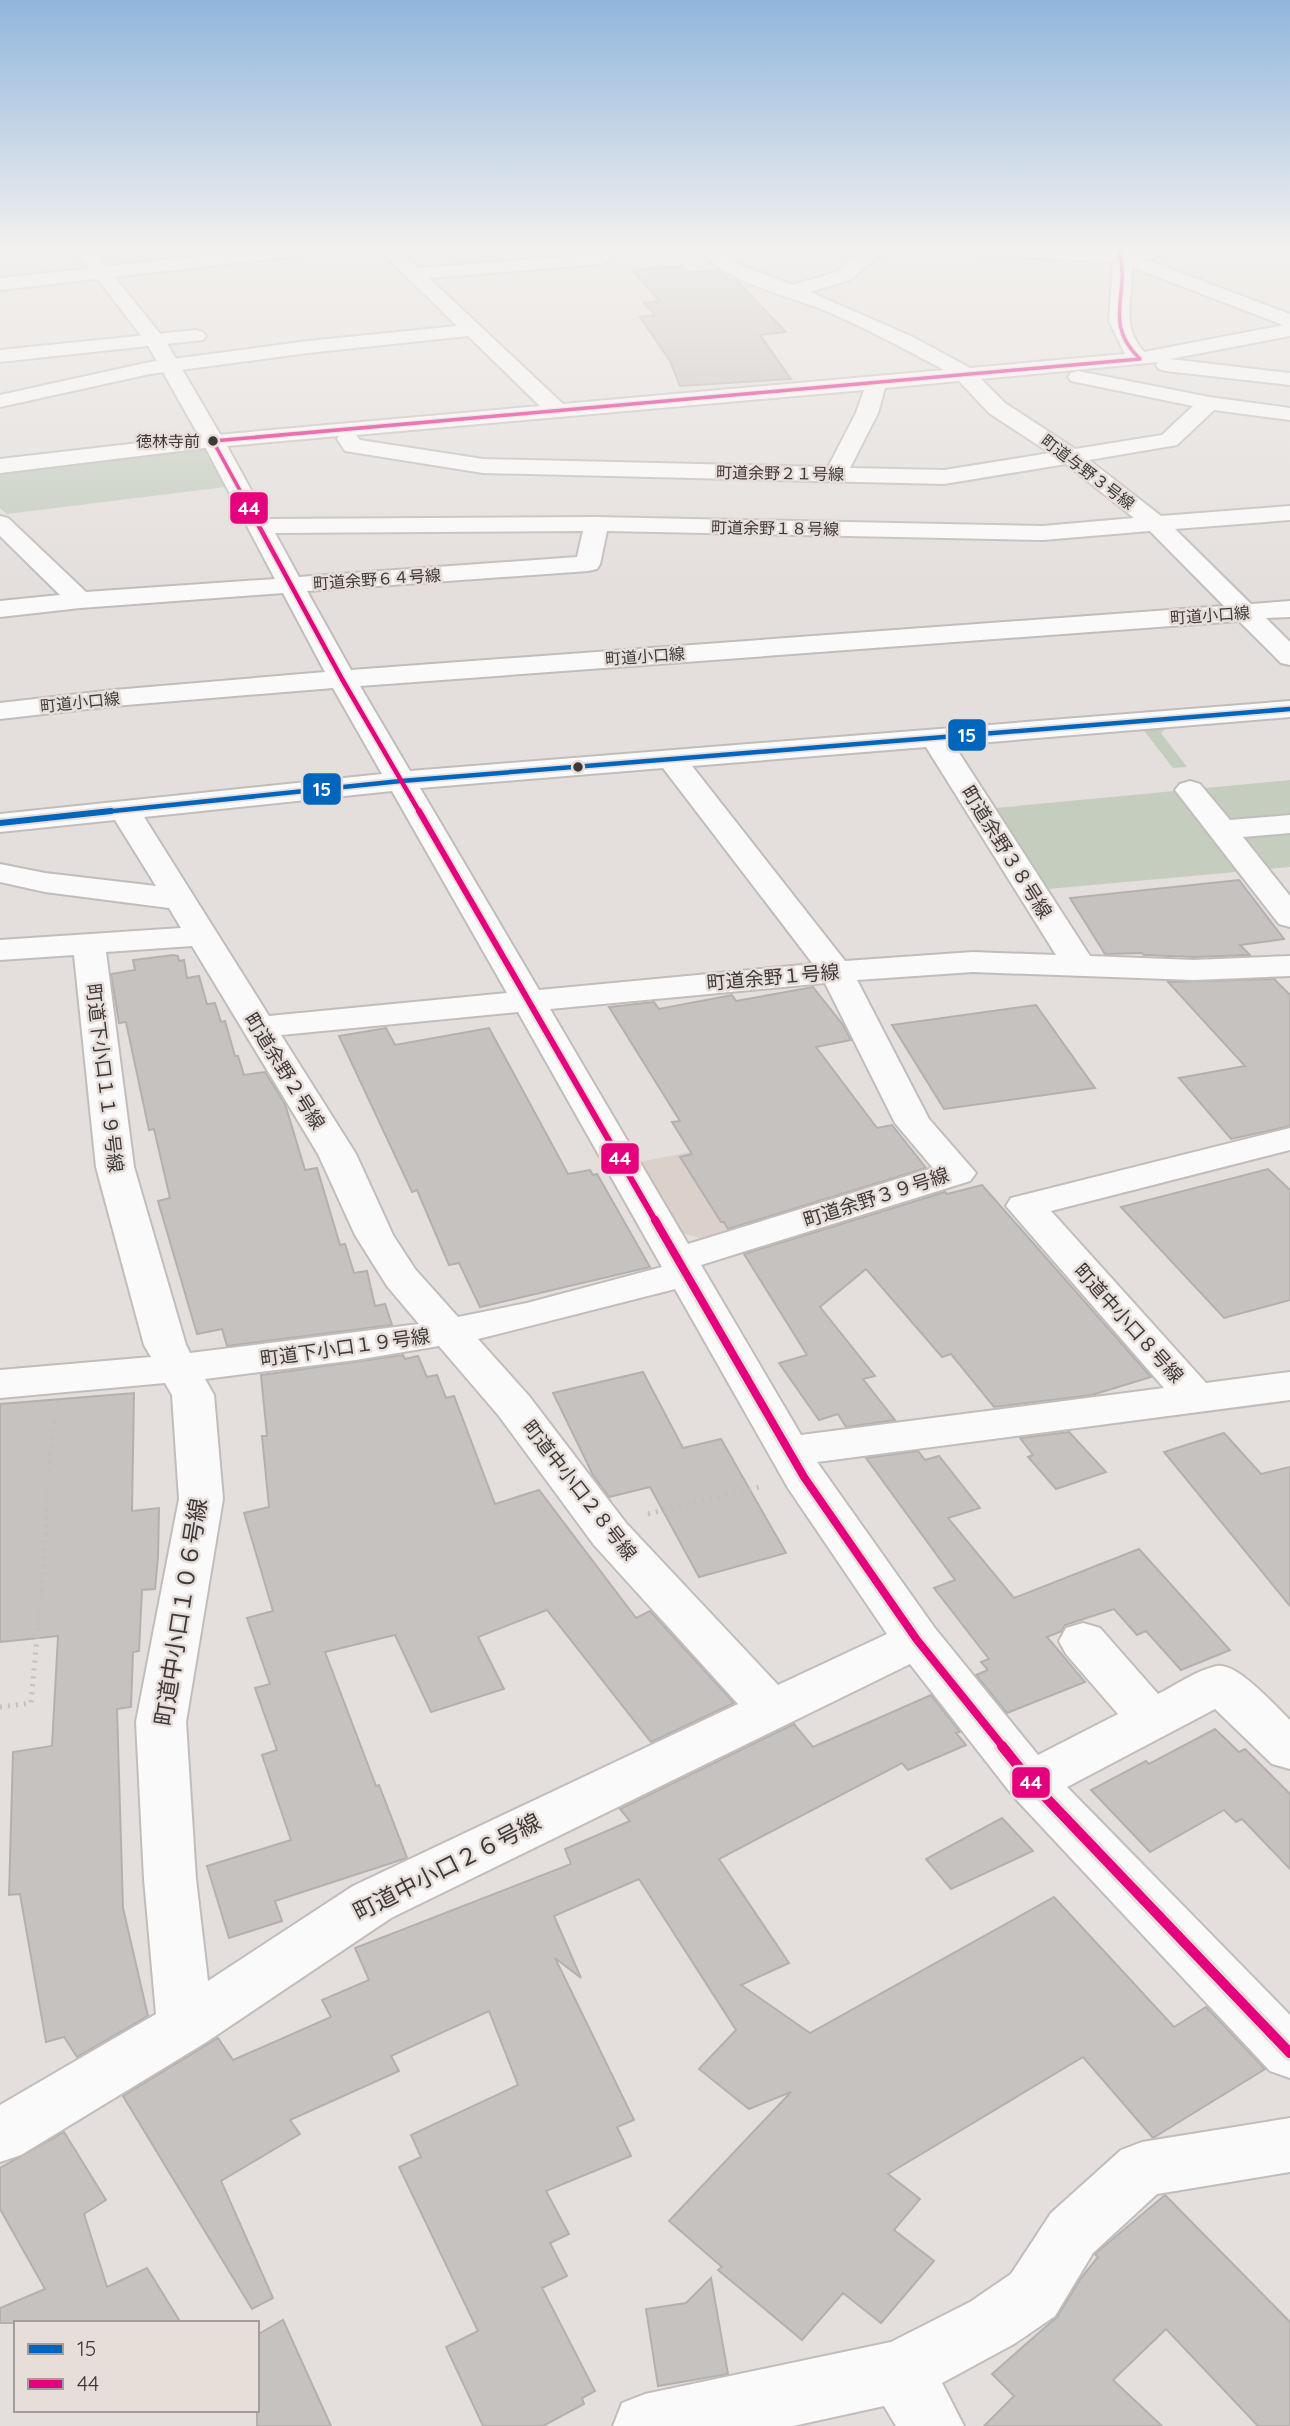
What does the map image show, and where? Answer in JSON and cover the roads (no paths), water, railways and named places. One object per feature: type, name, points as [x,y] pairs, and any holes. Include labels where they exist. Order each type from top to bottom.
[{"type":"street","points":[[168,363],[214,441],[342,679],[796,1464],[917,1640],[1031,1782],[1290,2053]]},
{"type":"street","points":[[0,401],[190,363]]},
{"type":"street","points":[[507,363],[558,411]]},
{"type":"street","name":"町道与野３号線","points":[[946,363],[961,371],[997,408],[1072,457],[1156,524],[1290,657]]},
{"type":"street","points":[[1022,363],[1209,403],[1290,414]]},
{"type":"street","points":[[0,466],[214,441],[1100,363]]},
{"type":"street","points":[[1159,363],[1290,379]]},
{"type":"street","points":[[836,474],[867,413],[876,384]]},
{"type":"street","name":"町道余野２１号線","points":[[343,430],[353,446],[482,467],[944,477],[1169,440],[1209,403]]},
{"type":"street","name":"町道余野１８号線","points":[[258,526],[596,524],[1043,533],[1290,513]]},
{"type":"street","points":[[0,523],[80,600]]},
{"type":"street","name":"町道余野６４号線","points":[[0,609],[80,600],[588,564],[596,524]]},
{"type":"street","name":"町道小口線","points":[[0,711],[114,698],[342,679],[1290,609]]},
{"type":"street","points":[[0,823],[122,808],[401,781],[1290,709]]},
{"type":"street","name":"町道余野３８号線","points":[[935,738],[1079,965]]},
{"type":"street","name":"町道余野３９号線","points":[[671,759],[836,971],[913,1123],[957,1174],[681,1267]]},
{"type":"street","points":[[1190,790],[1290,917]]},
{"type":"street","name":"町道余野２号線","points":[[122,808],[337,1154],[384,1252],[447,1332]]},
{"type":"street","points":[[1222,830],[1290,824]]},
{"type":"street","points":[[0,873],[61,887],[151,894],[181,901]]},
{"type":"street","points":[[0,950],[202,936]]},
{"type":"street","name":"町道下小口１１９号線","points":[[89,944],[115,1167],[165,1345],[179,1370]]},
{"type":"street","name":"町道余野１号線","points":[[258,1027],[836,971],[973,962],[1195,970],[1290,966]]},
{"type":"street","name":"町道中小口８号線","points":[[1196,1398],[1025,1206],[1290,1139]]},
{"type":"street","name":"町道下小口１９号線","points":[[0,1384],[179,1370],[329,1352],[447,1332],[681,1267]]},
{"type":"street","name":"町道中小口２８号線","points":[[447,1332],[514,1406],[603,1525],[771,1709]]},
{"type":"street","name":"町道中小口１０６号線","points":[[179,1370],[193,1395],[201,1499],[161,1722],[170,1878],[186,2026]]},
{"type":"street","points":[[1196,1398],[1290,1386]]},
{"type":"street","name":"町道中小口８号線","points":[[796,1464],[1196,1398]]},
{"type":"street","name":"町道中小口２６号線","points":[[0,2136],[186,2026],[372,1902],[917,1640]]},
{"type":"street","points":[[1083,1641],[1152,1720]]},
{"type":"street","points":[[1031,1782],[1220,1684],[1290,1750]]},
{"type":"street","points":[[645,2426],[899,2372],[992,2323],[1033,2295],[1072,2233],[1142,2169],[1290,2145]]},
{"type":"street","points":[[899,2372],[932,2426]]},
{"type":"place","name":"徳林寺前","points":[[213,441]]}]
